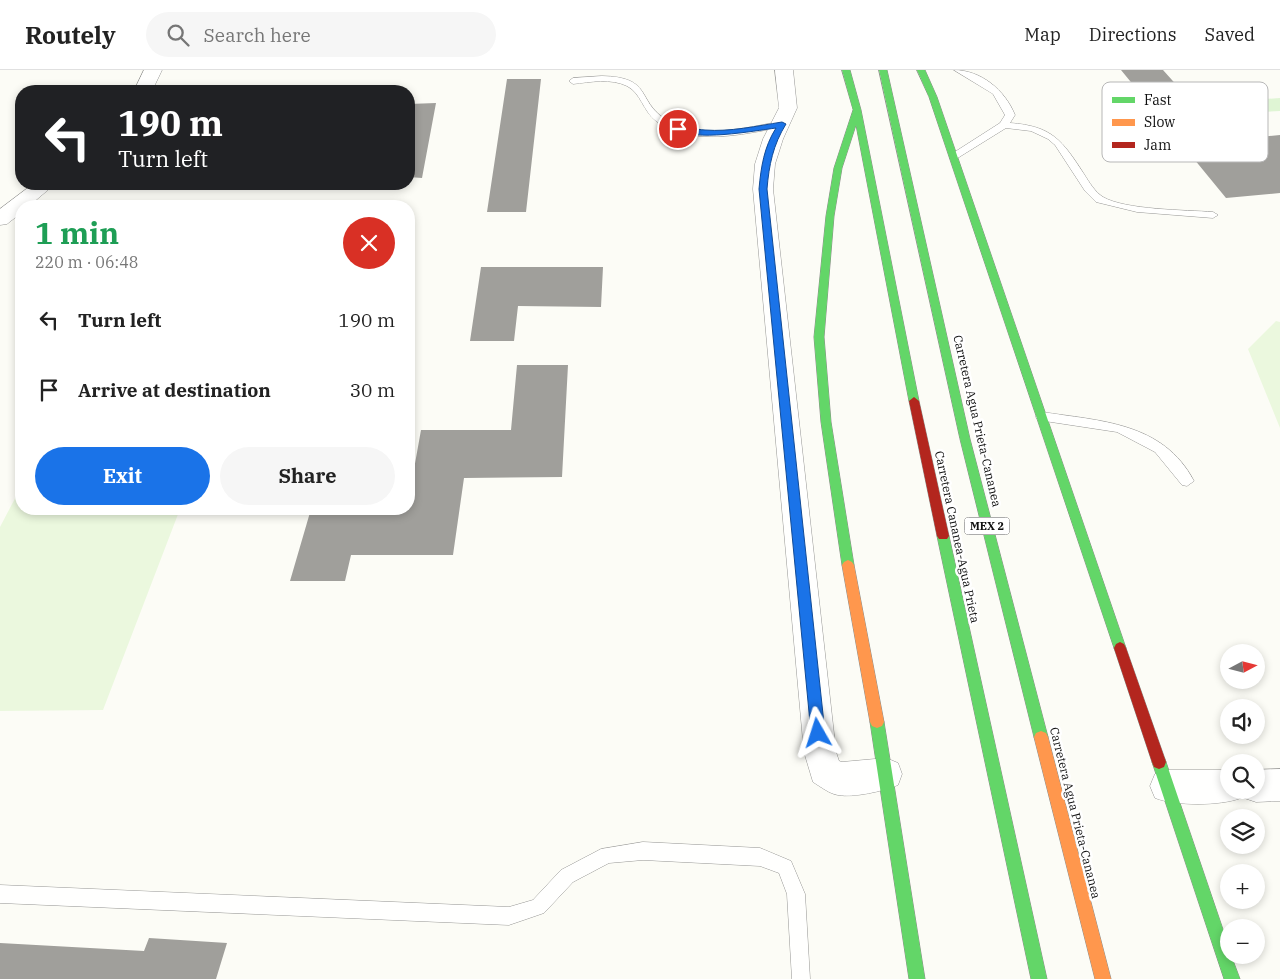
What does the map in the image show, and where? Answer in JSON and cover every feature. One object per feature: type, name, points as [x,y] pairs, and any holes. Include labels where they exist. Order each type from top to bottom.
[{"type":"main road","name":"Carretera Cananea-Agua Prieta","points":[[846,70],[857,110],[924,450],[1039,979]]},
{"type":"main road","name":"Carretera Agua Prieta-Cananea","points":[[883,70],[965,440],[1103,979]]},
{"type":"main road","points":[[921,70],[933,97],[1232,979]]},
{"type":"main road","points":[[857,110],[838,168],[832,207],[819,337],[826,422],[845,548],[886,774],[917,979]]},
{"type":"street","points":[[146,85],[153,70]]},
{"type":"street","points":[[784,70],[788,108],[782,124],[773,139],[766,164],[763,189],[820,752],[825,771],[839,779],[886,774]]},
{"type":"street","points":[[24,200],[37,190]]},
{"type":"street","points":[[0,219],[15,207]]},
{"type":"street","points":[[1265,786],[1280,785]]},
{"type":"street","points":[[1167,786],[1220,786]]},
{"type":"lane","points":[[953,156],[1004,125],[1010,115],[1006,103],[998,92],[958,70]]},
{"type":"lane","points":[[573,80],[612,80],[629,83],[641,92],[655,116],[678,129],[705,133],[740,131],[782,124]]},
{"type":"lane","points":[[1004,125],[1035,127],[1054,137],[1092,194],[1102,201],[1121,206],[1214,215]]},
{"type":"lane","points":[[1042,417],[1119,428],[1160,448],[1187,480]]},
{"type":"lane","points":[[0,894],[508,916],[538,907],[567,876],[607,854],[643,851],[760,857],[784,867],[796,894],[801,979]]},
{"type":"green space","points":[[1280,98],[1280,111],[1268,112],[1268,99]]},
{"type":"green space","points":[[1276,321],[1280,322],[1280,428],[1248,349]]},
{"type":"green space","points":[[15,498],[15,515],[178,515],[103,710],[0,711],[0,527]]},
{"type":"building","points":[[1121,70],[1163,70],[1174,82],[1131,82]]},
{"type":"building","points":[[507,79],[541,79],[526,212],[487,212]]},
{"type":"building","points":[[436,103],[422,178],[415,177],[415,104]]},
{"type":"building","points":[[1280,135],[1280,193],[1226,198],[1196,162],[1268,162],[1268,136]]},
{"type":"building","points":[[481,267],[603,267],[601,307],[518,306],[514,341],[470,341]]},
{"type":"building","points":[[517,365],[568,365],[562,477],[464,478],[453,555],[351,555],[345,581],[290,581],[309,515],[415,515],[415,464],[421,430],[511,430]]},
{"type":"building","points":[[149,938],[227,943],[216,979],[0,979],[0,943],[144,951]]},
{"type":"traffic: fast","points":[[846,70],[857,110],[914,401]]},
{"type":"traffic: fast","points":[[883,70],[965,439],[1041,737]]},
{"type":"traffic: fast","points":[[921,70],[933,97],[1120,648]]},
{"type":"traffic: fast","points":[[848,565],[826,422],[819,337],[830,216],[838,168],[857,110]]},
{"type":"traffic: fast","points":[[943,536],[1039,979]]},
{"type":"traffic: fast","points":[[877,722],[917,979]]},
{"type":"traffic: fast","points":[[1159,762],[1232,979]]},
{"type":"traffic: slow","points":[[848,565],[877,722]]},
{"type":"traffic: slow","points":[[1041,737],[1103,979]]},
{"type":"traffic: jam","points":[[914,401],[943,536]]},
{"type":"traffic: jam","points":[[1120,648],[1159,762]]},
{"type":"route","points":[[678,129],[705,133],[740,131],[782,124],[773,139],[766,164],[763,189],[818,733]]}]
